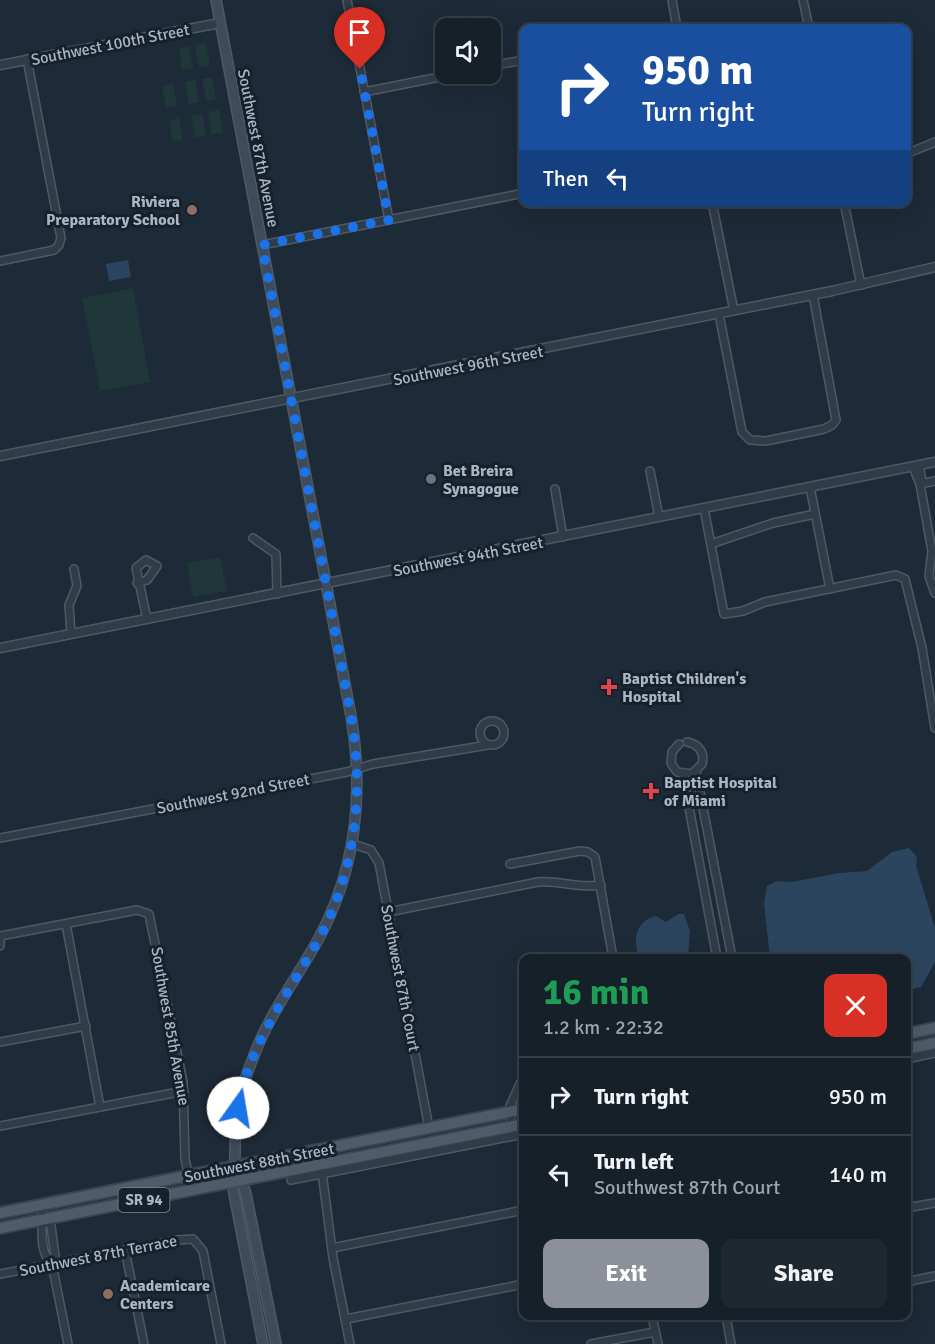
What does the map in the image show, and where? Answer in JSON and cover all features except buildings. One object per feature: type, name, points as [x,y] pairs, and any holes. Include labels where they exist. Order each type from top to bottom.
[{"type":"main road","name":"Southwest 87th Avenue","points":[[216,0],[351,716],[358,769],[353,844],[329,918],[270,1020],[249,1068],[236,1120],[235,1167]]},
{"type":"main road","points":[[911,1033],[935,1028]]},
{"type":"main road","points":[[911,1048],[935,1043]]},
{"type":"main road","name":"Southwest 88th Street","points":[[0,1213],[519,1110]]},
{"type":"main road","name":"Southwest 88th Street","points":[[0,1228],[237,1182],[322,1169],[519,1125]]},
{"type":"main road","points":[[235,1167],[264,1344]]},
{"type":"main road","points":[[237,1182],[276,1344]]},
{"type":"street","points":[[347,0],[389,220]]},
{"type":"street","points":[[672,0],[677,24]]},
{"type":"street","points":[[803,0],[808,24]]},
{"type":"street","name":"Southwest 100th Street","points":[[0,65],[220,23]]},
{"type":"street","points":[[0,261],[50,251],[59,245],[61,230],[27,59]]},
{"type":"street","points":[[501,64],[519,61]]},
{"type":"street","points":[[364,92],[435,78]]},
{"type":"street","points":[[911,152],[935,142]]},
{"type":"street","points":[[262,245],[519,194]]},
{"type":"street","points":[[713,207],[734,311]]},
{"type":"street","points":[[845,207],[861,285]]},
{"type":"street","name":"Southwest 96th Street","points":[[0,456],[734,311],[935,267]]},
{"type":"street","points":[[719,314],[741,429],[748,439],[766,441],[832,425],[836,420],[836,410],[813,295]]},
{"type":"street","name":"Southwest 94th Street","points":[[0,648],[935,462]]},
{"type":"street","points":[[916,466],[916,481],[920,484],[933,560],[932,577],[935,593]]},
{"type":"street","points":[[650,471],[659,517]]},
{"type":"street","points":[[920,484],[935,481]]},
{"type":"street","points":[[810,487],[831,589]]},
{"type":"street","points":[[555,489],[563,537]]},
{"type":"street","points":[[704,508],[724,614],[743,611],[765,602],[896,575],[903,576],[909,585],[934,712],[935,728]]},
{"type":"street","points":[[711,544],[773,523],[815,514]]},
{"type":"street","points":[[927,522],[935,520]]},
{"type":"street","points":[[253,538],[276,554],[277,594]]},
{"type":"street","points":[[71,634],[69,605],[77,586],[74,569]]},
{"type":"street","points":[[137,583],[147,619]]},
{"type":"street","points":[[493,721],[500,724],[504,731],[502,739],[496,745],[488,745],[480,736],[480,728],[493,721]]},
{"type":"street","name":"Southwest 92nd Street","points":[[465,747],[480,736]]},
{"type":"street","points":[[682,775],[696,772],[702,764],[702,754],[697,746],[683,743],[672,752],[671,763],[682,775],[716,954]]},
{"type":"street","name":"Southwest 92nd Street","points":[[0,838],[465,747],[488,745]]},
{"type":"street","points":[[696,772],[731,954]]},
{"type":"street","name":"Southwest 87th Court","points":[[353,844],[367,848],[377,858],[429,1128]]},
{"type":"street","points":[[510,864],[588,852],[595,857],[612,954]]},
{"type":"street","points":[[388,912],[538,882],[557,881],[581,888],[600,885]]},
{"type":"street","name":"Southwest 85th Avenue","points":[[66,924],[137,910],[147,912],[154,928],[184,1091],[185,1159],[189,1177]]},
{"type":"street","points":[[0,946],[0,937],[66,924],[100,1107]]},
{"type":"street","points":[[0,1042],[86,1026]]},
{"type":"street","points":[[911,1058],[935,1053]]},
{"type":"street","points":[[511,1126],[511,1101],[519,1085]]},
{"type":"street","points":[[0,1126],[184,1091]]},
{"type":"street","name":"Southwest 88th Street","points":[[291,1180],[322,1169],[519,1135]]},
{"type":"street","points":[[322,1169],[332,1248],[350,1344]]},
{"type":"street","points":[[911,1207],[935,1203]]},
{"type":"street","points":[[41,1204],[44,1220],[51,1226],[55,1256],[52,1264],[68,1344]]},
{"type":"street","points":[[332,1248],[519,1211]]},
{"type":"street","name":"Southwest 87th Terrace","points":[[0,1274],[177,1240],[196,1241],[203,1251],[221,1344]]},
{"type":"street","points":[[126,1250],[144,1344]]},
{"type":"street","points":[[911,1281],[935,1276]]},
{"type":"street","points":[[346,1319],[519,1285]]},
{"type":"street","points":[[653,1320],[658,1344]]},
{"type":"street","points":[[727,1320],[731,1344]]},
{"type":"street","points":[[591,1344],[655,1332]]},
{"type":"green space","points":[[206,43],[210,65],[199,67],[195,45]]},
{"type":"green space","points":[[189,46],[193,68],[182,70],[179,48]]},
{"type":"green space","points":[[212,77],[216,99],[206,101],[202,79]]},
{"type":"green space","points":[[195,80],[199,102],[189,104],[185,82]]},
{"type":"green space","points":[[173,84],[177,106],[166,108],[162,86]]},
{"type":"green space","points":[[219,110],[223,133],[212,135],[208,112]]},
{"type":"green space","points":[[202,114],[206,136],[195,138],[191,116]]},
{"type":"green space","points":[[179,118],[183,140],[173,142],[169,120]]},
{"type":"green space","points":[[133,288],[150,382],[100,391],[82,298]]},
{"type":"green space","points":[[220,557],[227,591],[193,597],[187,563]]},
{"type":"water","points":[[128,260],[131,277],[109,281],[106,264]]},
{"type":"water","points":[[909,848],[917,857],[916,866],[935,928],[935,962],[921,987],[911,990],[911,954],[770,954],[764,903],[767,886],[777,881],[791,882],[839,873],[867,871],[892,852]]},
{"type":"water","points":[[678,914],[684,914],[690,931],[688,954],[638,954],[637,932],[644,922],[656,916],[666,922]]},
{"type":"place","name":"Riviera Preparatory School","points":[[192,210]]},
{"type":"place","name":"Bet Breira Synagogue","points":[[431,479]]},
{"type":"place","name":"Baptist Children's Hospital","points":[[609,687]]},
{"type":"place","name":"Baptist Hospital of Miami","points":[[651,791]]},
{"type":"place","name":"Academicare Centers","points":[[108,1294]]},
{"type":"route","points":[[238,1108],[246,1076],[263,1033],[320,936],[334,906],[353,844],[357,813],[358,769],[351,716],[262,245],[389,220],[360,69]]}]
